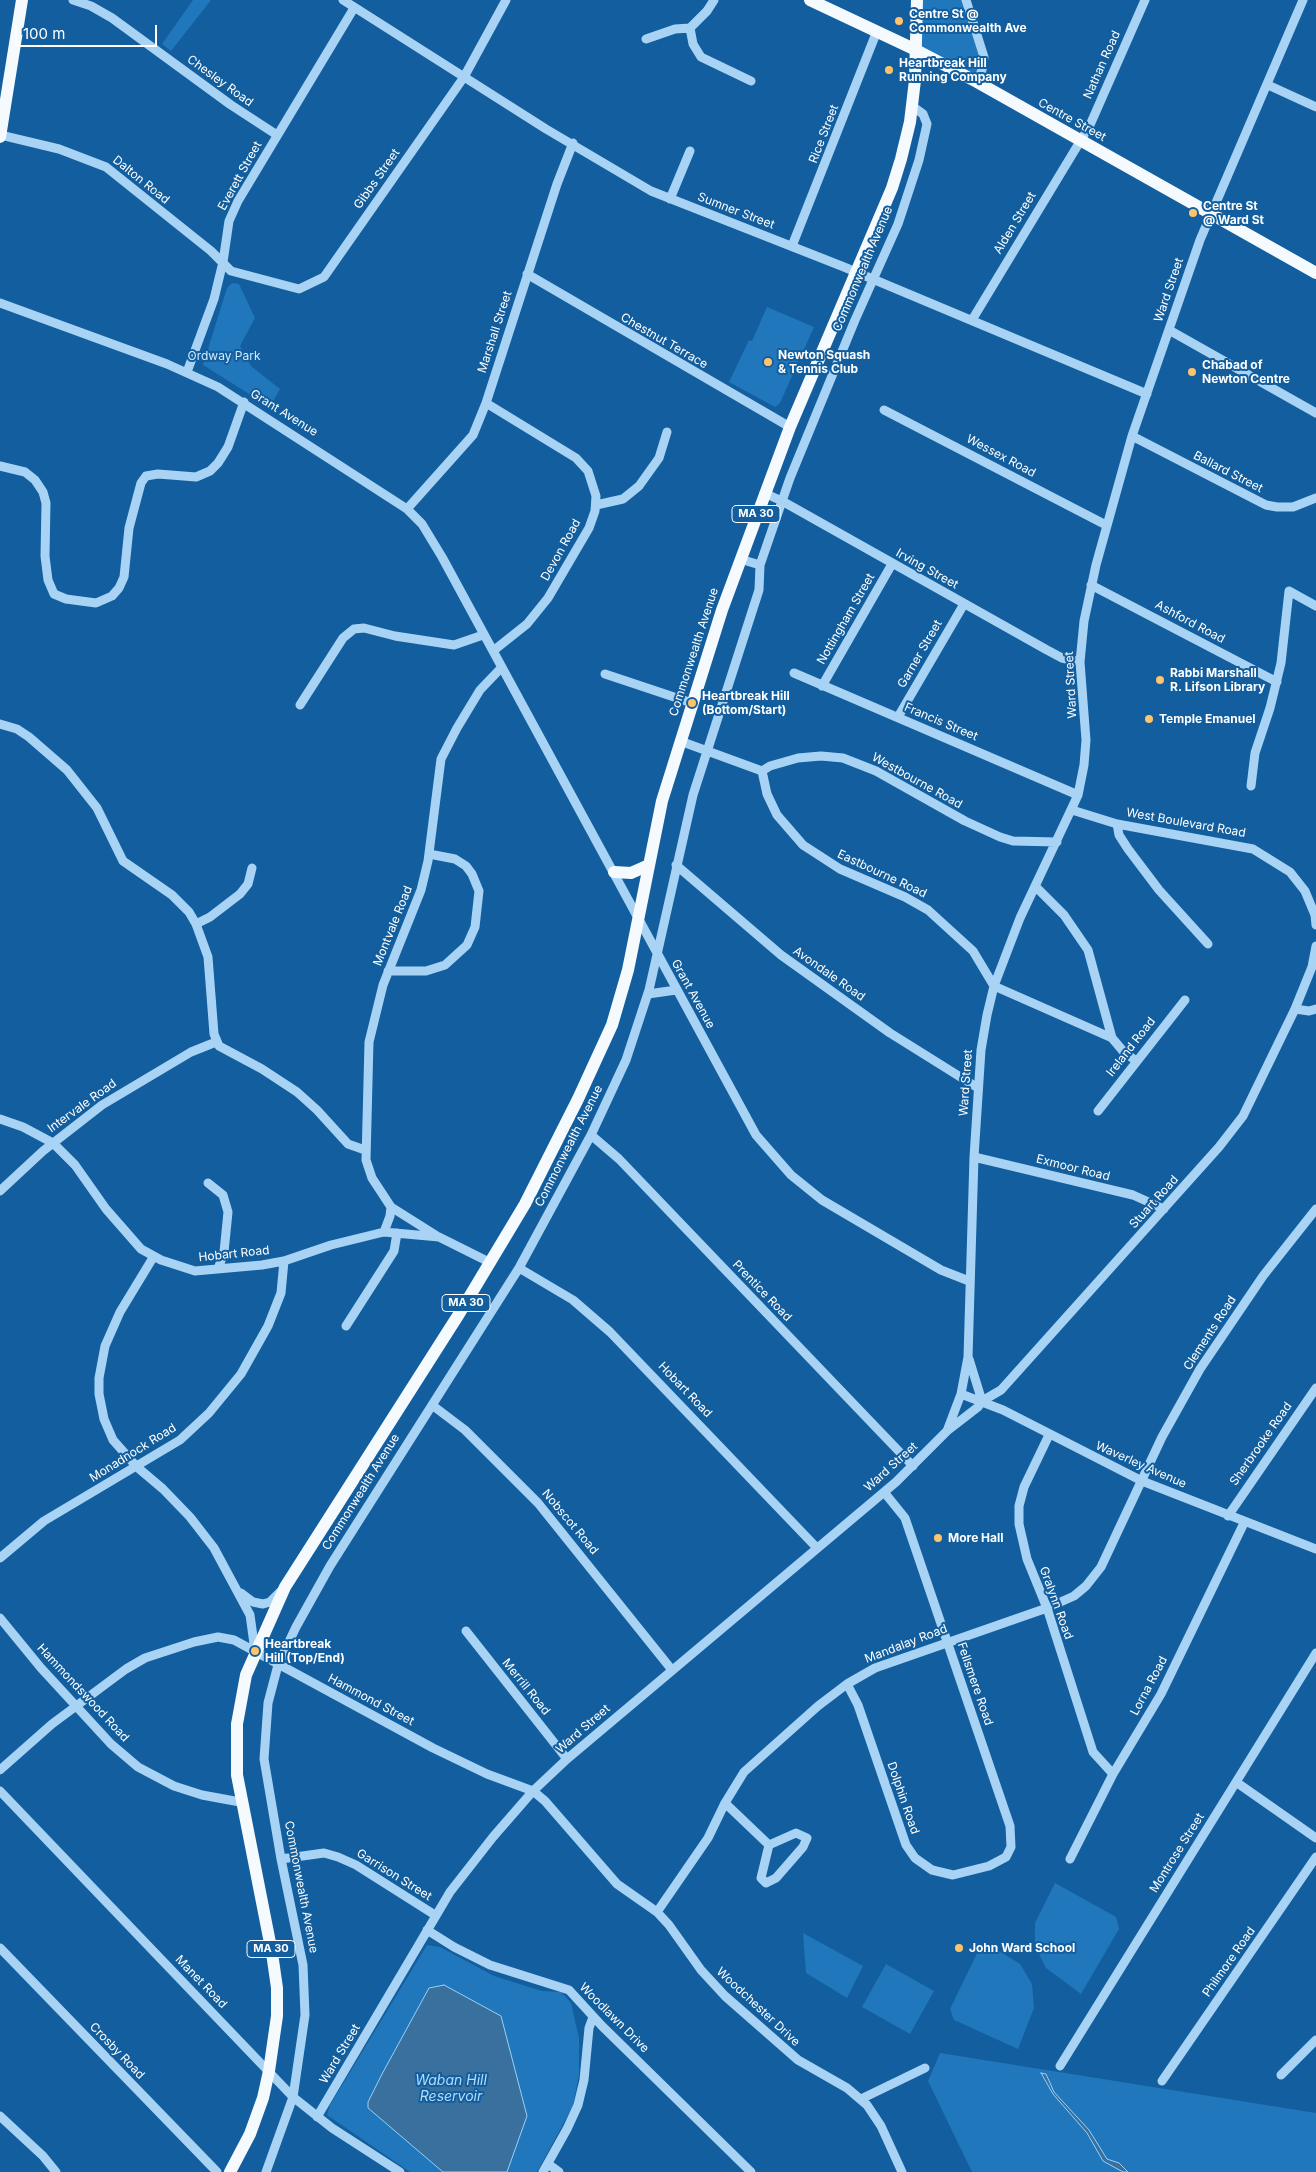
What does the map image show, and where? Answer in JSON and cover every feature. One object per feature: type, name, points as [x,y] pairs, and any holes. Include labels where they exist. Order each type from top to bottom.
[{"type":"main road","name":"Centre Street","points":[[810,0],[916,50],[977,82],[1316,273]]},
{"type":"main road","name":"Commonwealth Avenue","points":[[230,2172],[250,2134],[263,2098],[270,2070],[277,2016],[276,1988],[269,1937],[236,1775],[237,1724],[245,1679],[255,1651],[293,1573],[490,1263],[555,1146],[604,1043],[624,986],[662,801],[692,703],[740,559],[790,427],[894,182],[906,141],[912,106],[917,0]]},
{"type":"main road","points":[[0,136],[20,2]]},
{"type":"main road","points":[[614,872],[631,872],[649,865]]},
{"type":"street","name":"Chesley Road","points":[[73,0],[91,6],[112,18],[231,106],[277,135]]},
{"type":"street","name":"Sumner Street","points":[[343,0],[629,179],[670,199],[856,272],[1147,394]]},
{"type":"street","name":"Gibbs Street","points":[[223,262],[231,271],[242,275],[299,289],[324,276],[464,77],[506,0]]},
{"type":"street","points":[[646,39],[675,29],[690,28],[707,12],[714,0]]},
{"type":"street","points":[[966,0],[984,57],[983,68],[977,82]]},
{"type":"street","name":"Nathan Road","points":[[1080,140],[1090,124],[1144,0]]},
{"type":"street","name":"Ward Street","points":[[947,1431],[961,1394],[968,1357],[974,1157],[981,1050],[994,986],[1035,886],[1078,795],[1086,740],[1080,662],[1084,621],[1091,585],[1132,436],[1200,240],[1303,0]]},
{"type":"street","name":"Everett Street","points":[[187,372],[214,299],[223,262],[229,221],[238,201],[354,8]]},
{"type":"street","points":[[690,28],[693,44],[701,57],[751,81]]},
{"type":"street","name":"Rice Street","points":[[792,246],[877,31]]},
{"type":"street","points":[[1268,85],[1316,107]]},
{"type":"street","name":"Commonwealth Avenue","points":[[266,2172],[293,2097],[304,2033],[304,1982],[296,1924],[281,1860],[266,1777],[264,1741],[268,1703],[278,1665],[296,1627],[330,1566],[519,1268],[591,1136],[626,1060],[648,994],[676,865],[707,750],[759,590],[760,565],[782,501],[873,279],[898,224],[923,148],[926,118],[912,106]]},
{"type":"street","name":"Dalton Road","points":[[0,136],[32,141],[106,166],[223,262]]},
{"type":"street","name":"Alden Street","points":[[972,320],[1080,140]]},
{"type":"street","name":"Marshall Street","points":[[407,509],[473,435],[486,403],[527,274],[573,143]]},
{"type":"street","points":[[670,199],[690,151]]},
{"type":"street","name":"Chestnut Terrace","points":[[527,274],[790,427]]},
{"type":"street","name":"Grant Avenue","points":[[0,303],[187,372],[244,402],[407,509],[422,524],[442,557],[756,1135],[791,1176],[842,1212],[942,1270],[969,1281]]},
{"type":"street","points":[[1169,330],[1316,413]]},
{"type":"street","points":[[0,466],[24,472],[35,480],[42,492],[46,502],[45,556],[48,580],[54,594],[66,599],[96,603],[112,596],[119,588],[124,577],[129,528],[141,483],[146,476],[158,474],[196,477],[210,471],[218,463],[228,447],[244,402]]},
{"type":"street","name":"Devon Road","points":[[486,403],[568,452],[582,463],[592,479],[596,505],[589,528],[548,598],[527,624],[493,651]]},
{"type":"street","name":"Wessex Road","points":[[884,410],[1106,525]]},
{"type":"street","points":[[596,505],[623,499],[639,486],[659,458],[667,432]]},
{"type":"street","name":"Ballard Street","points":[[1132,436],[1266,505],[1293,506],[1316,498]]},
{"type":"street","name":"Irving Street","points":[[764,493],[782,501],[1058,656],[1080,662]]},
{"type":"street","points":[[740,559],[760,565]]},
{"type":"street","name":"Nottingham Street","points":[[822,686],[892,564]]},
{"type":"street","name":"Ashford Road","points":[[1091,585],[1277,682]]},
{"type":"street","points":[[1251,786],[1255,753],[1277,682],[1286,640],[1289,591],[1316,606]]},
{"type":"street","name":"Garner Street","points":[[898,717],[964,604]]},
{"type":"street","points":[[300,705],[343,638],[354,629],[364,628],[395,636],[454,645],[483,635]]},
{"type":"street","name":"Montvale Road","points":[[439,1238],[391,1207],[369,1174],[365,1150],[369,1042],[388,970],[414,912],[423,883],[429,854],[441,759],[456,728],[480,690],[502,667]]},
{"type":"street","name":"Francis Street","points":[[794,673],[1078,795]]},
{"type":"street","points":[[605,674],[692,703]]},
{"type":"street","points":[[0,724],[24,733],[67,770],[97,808],[123,861],[172,895],[185,908],[196,924],[208,957],[216,1042],[225,1050],[262,1069],[296,1092],[317,1110],[348,1144],[365,1150]]},
{"type":"street","points":[[680,741],[762,771]]},
{"type":"street","name":"Westbourne Road","points":[[762,771],[770,766],[798,758],[821,756],[843,758],[864,765],[965,821],[1000,837],[1013,841],[1056,842]]},
{"type":"street","name":"Eastbourne Road","points":[[762,771],[767,794],[777,815],[803,845],[840,869],[905,897],[928,910],[973,951],[994,986]]},
{"type":"street","name":"West Boulevard Road","points":[[1072,810],[1117,824],[1253,848],[1290,872],[1305,891],[1315,915],[1316,925]]},
{"type":"street","points":[[1117,824],[1119,835],[1159,890],[1208,944]]},
{"type":"street","points":[[388,970],[426,971],[445,965],[468,942],[475,927],[479,891],[472,874],[466,866],[455,859],[429,854]]},
{"type":"street","name":"Avondale Road","points":[[676,865],[781,955],[890,1033],[978,1088]]},
{"type":"street","points":[[196,924],[210,917],[240,894],[248,884],[252,868]]},
{"type":"street","points":[[1035,886],[1064,915],[1088,950],[1112,1038],[1123,1051],[1136,1061]]},
{"type":"street","points":[[1316,946],[1312,967],[1294,1009],[1310,1011],[1316,1009]]},
{"type":"street","points":[[994,986],[1112,1038]]},
{"type":"street","points":[[648,994],[676,990]]},
{"type":"street","name":"Ireland Road","points":[[1098,1111],[1185,1000]]},
{"type":"street","name":"Stuart Road","points":[[982,1402],[1001,1390],[1219,1147],[1243,1116],[1294,1009]]},
{"type":"street","name":"Intervale Road","points":[[0,1191],[53,1143],[116,1095],[192,1052],[216,1042]]},
{"type":"street","name":"Hobart Road","points":[[0,1119],[24,1127],[53,1143],[75,1164],[126,1235],[141,1249],[154,1256],[195,1271],[284,1261],[331,1245],[384,1232],[439,1238],[490,1263]]},
{"type":"street","name":"Prentice Road","points":[[591,1136],[619,1159],[913,1466]]},
{"type":"street","name":"Exmoor Road","points":[[974,1157],[1133,1196],[1164,1210]]},
{"type":"street","points":[[208,1183],[223,1195],[228,1212],[224,1252],[218,1269]]},
{"type":"street","points":[[384,1232],[389,1221],[391,1207]]},
{"type":"street","name":"Clements Road","points":[[1142,1481],[1183,1398],[1225,1329],[1280,1252],[1316,1209]]},
{"type":"street","points":[[346,1326],[394,1251],[397,1233]]},
{"type":"street","points":[[154,1256],[111,1331],[101,1362],[99,1378],[100,1400],[108,1430],[113,1440],[137,1467],[163,1489],[190,1517],[214,1548],[238,1590],[253,1624],[255,1651]]},
{"type":"street","name":"Monadnock Road","points":[[0,1558],[44,1522],[137,1467],[187,1434],[232,1386],[256,1351],[276,1308],[283,1282],[284,1261]]},
{"type":"street","name":"Hobart Road","points":[[519,1268],[573,1300],[610,1332],[817,1548]]},
{"type":"street","name":"Ward Street","points":[[317,2117],[436,1916],[466,1869],[533,1791],[567,1759],[884,1492],[947,1431],[982,1402],[968,1357]]},
{"type":"street","name":"Sherbrooke Road","points":[[1228,1516],[1316,1388]]},
{"type":"street","name":"Waverley Avenue","points":[[961,1394],[982,1402],[1142,1481],[1244,1523],[1316,1549]]},
{"type":"street","name":"Nobscot Road","points":[[432,1405],[465,1430],[538,1503],[672,1670]]},
{"type":"street","name":"Gralynn Road","points":[[1049,1435],[1024,1488],[1018,1515],[1027,1559],[1047,1608],[1093,1752],[1113,1774]]},
{"type":"street","name":"Mandalay Road","points":[[657,1912],[708,1838],[725,1803],[750,1765],[818,1706],[848,1684],[875,1668],[947,1641],[1047,1608],[1074,1596],[1086,1586],[1101,1568],[1142,1481]]},
{"type":"street","name":"Fellsmere Road","points":[[884,1492],[905,1518],[1010,1826],[1011,1847],[1003,1860]]},
{"type":"street","name":"Lorna Road","points":[[1070,1859],[1113,1774],[1160,1694],[1244,1523]]},
{"type":"street","points":[[238,1590],[253,1602],[268,1603],[275,1597],[293,1573]]},
{"type":"street","name":"Hammondswood Road","points":[[0,1618],[75,1706],[111,1744],[138,1767],[174,1786],[208,1797],[240,1802]]},
{"type":"street","name":"Merrill Road","points":[[466,1631],[567,1759]]},
{"type":"street","name":"Hammond Street","points":[[0,1770],[75,1706],[126,1669],[146,1658],[194,1642],[225,1637],[255,1651],[433,1748],[487,1774],[533,1791]]},
{"type":"street","name":"Montrose Street","points":[[1060,2066],[1316,1653]]},
{"type":"street","name":"Dolphin Road","points":[[848,1684],[860,1712],[906,1845],[915,1858],[932,1870],[953,1875],[966,1873],[1003,1860]]},
{"type":"street","points":[[1236,1782],[1316,1838]]},
{"type":"street","name":"Manet Road","points":[[0,1791],[270,2070],[293,2097],[317,2117],[400,2172]]},
{"type":"street","name":"Woodchester Drive","points":[[533,1791],[545,1801],[617,1884],[657,1912],[673,1930],[701,1970],[725,1996],[798,2060],[861,2099],[881,2126],[902,2172]]},
{"type":"street","points":[[725,1803],[769,1845]]},
{"type":"street","points":[[796,1833],[807,1838],[803,1847],[769,1884],[762,1881],[761,1878],[769,1845],[796,1833]]},
{"type":"street","name":"Garrison Street","points":[[281,1860],[324,1853],[338,1857],[356,1865],[436,1916]]},
{"type":"street","name":"Philmore Road","points":[[1162,2081],[1316,1857]]},
{"type":"street","name":"Woodlawn Drive","points":[[428,1930],[454,1947],[490,1965],[567,1989],[593,2017],[751,2172]]},
{"type":"street","name":"Crosby Road","points":[[0,1948],[217,2172]]},
{"type":"street","points":[[559,2172],[545,2168],[568,2129],[578,2105],[584,2080],[588,2028],[593,2017]]},
{"type":"street","points":[[1281,2075],[1316,2040]]},
{"type":"street","points":[[861,2099],[925,2068]]},
{"type":"street","points":[[0,2116],[43,2156],[56,2172]]},
{"type":"green space","points":[[193,0],[211,0],[171,51],[162,44]]},
{"type":"green space","points":[[917,0],[966,0],[980,40],[980,76],[916,50]]},
{"type":"green space","name":"Ordway Park","points":[[232,283],[239,284],[255,318],[240,346],[251,366],[280,389],[270,407],[203,365],[227,288]]},
{"type":"green space","name":"Newton Squash & Tennis Club","points":[[767,307],[814,327],[780,403],[775,407],[729,382],[749,340],[752,341]]},
{"type":"green space","points":[[1055,1883],[1116,1917],[1119,1929],[1081,1994],[1046,1968],[1035,1946],[1035,1923]]},
{"type":"green space","points":[[803,1933],[863,1966],[847,1998],[806,1973]]},
{"type":"green space","points":[[983,1941],[1020,1964],[1032,1984],[1034,2008],[1018,2049],[954,2020],[950,2009]]},
{"type":"green space","points":[[427,1945],[440,1947],[494,1976],[542,1991],[561,1992],[571,2003],[579,2038],[579,2075],[573,2106],[537,2172],[410,2172],[327,2115],[330,2105]]},
{"type":"green space","points":[[886,1964],[934,1991],[910,2034],[862,2007]]},
{"type":"green space","points":[[940,2053],[1316,2113],[1316,2172],[972,2172],[928,2081]]},
{"type":"water","name":"Waban Hill Reservoir","points":[[444,1985],[501,2016],[527,2116],[507,2172],[443,2172],[368,2108],[368,2102],[382,2074],[429,1988]]},
{"type":"water","points":[[1041,2073],[1046,2074],[1054,2092],[1089,2130],[1107,2159],[1119,2163],[1128,2172],[1123,2172],[1103,2161],[1087,2133],[1053,2094]]},
{"type":"place","name":"Centre St @ Commonwealth Ave","points":[[899,21]]},
{"type":"place","name":"Heartbreak Hill Running Company","points":[[889,70]]},
{"type":"place","name":"Centre St @ Ward St","points":[[1193,213]]},
{"type":"place","name":"Newton Squash & Tennis Club","points":[[768,362]]},
{"type":"place","name":"Chabad of Newton Centre","points":[[1192,372]]},
{"type":"place","name":"Rabbi Marshall R. Lifson Library","points":[[1160,680]]},
{"type":"place","name":"Heartbreak Hill (Bottom/Start)","points":[[692,703]]},
{"type":"place","name":"Temple Emanuel","points":[[1149,719]]},
{"type":"place","name":"More Hall","points":[[938,1538]]},
{"type":"place","name":"Heartbreak Hill (Top/End)","points":[[255,1651]]},
{"type":"place","name":"John Ward School","points":[[959,1948]]}]
